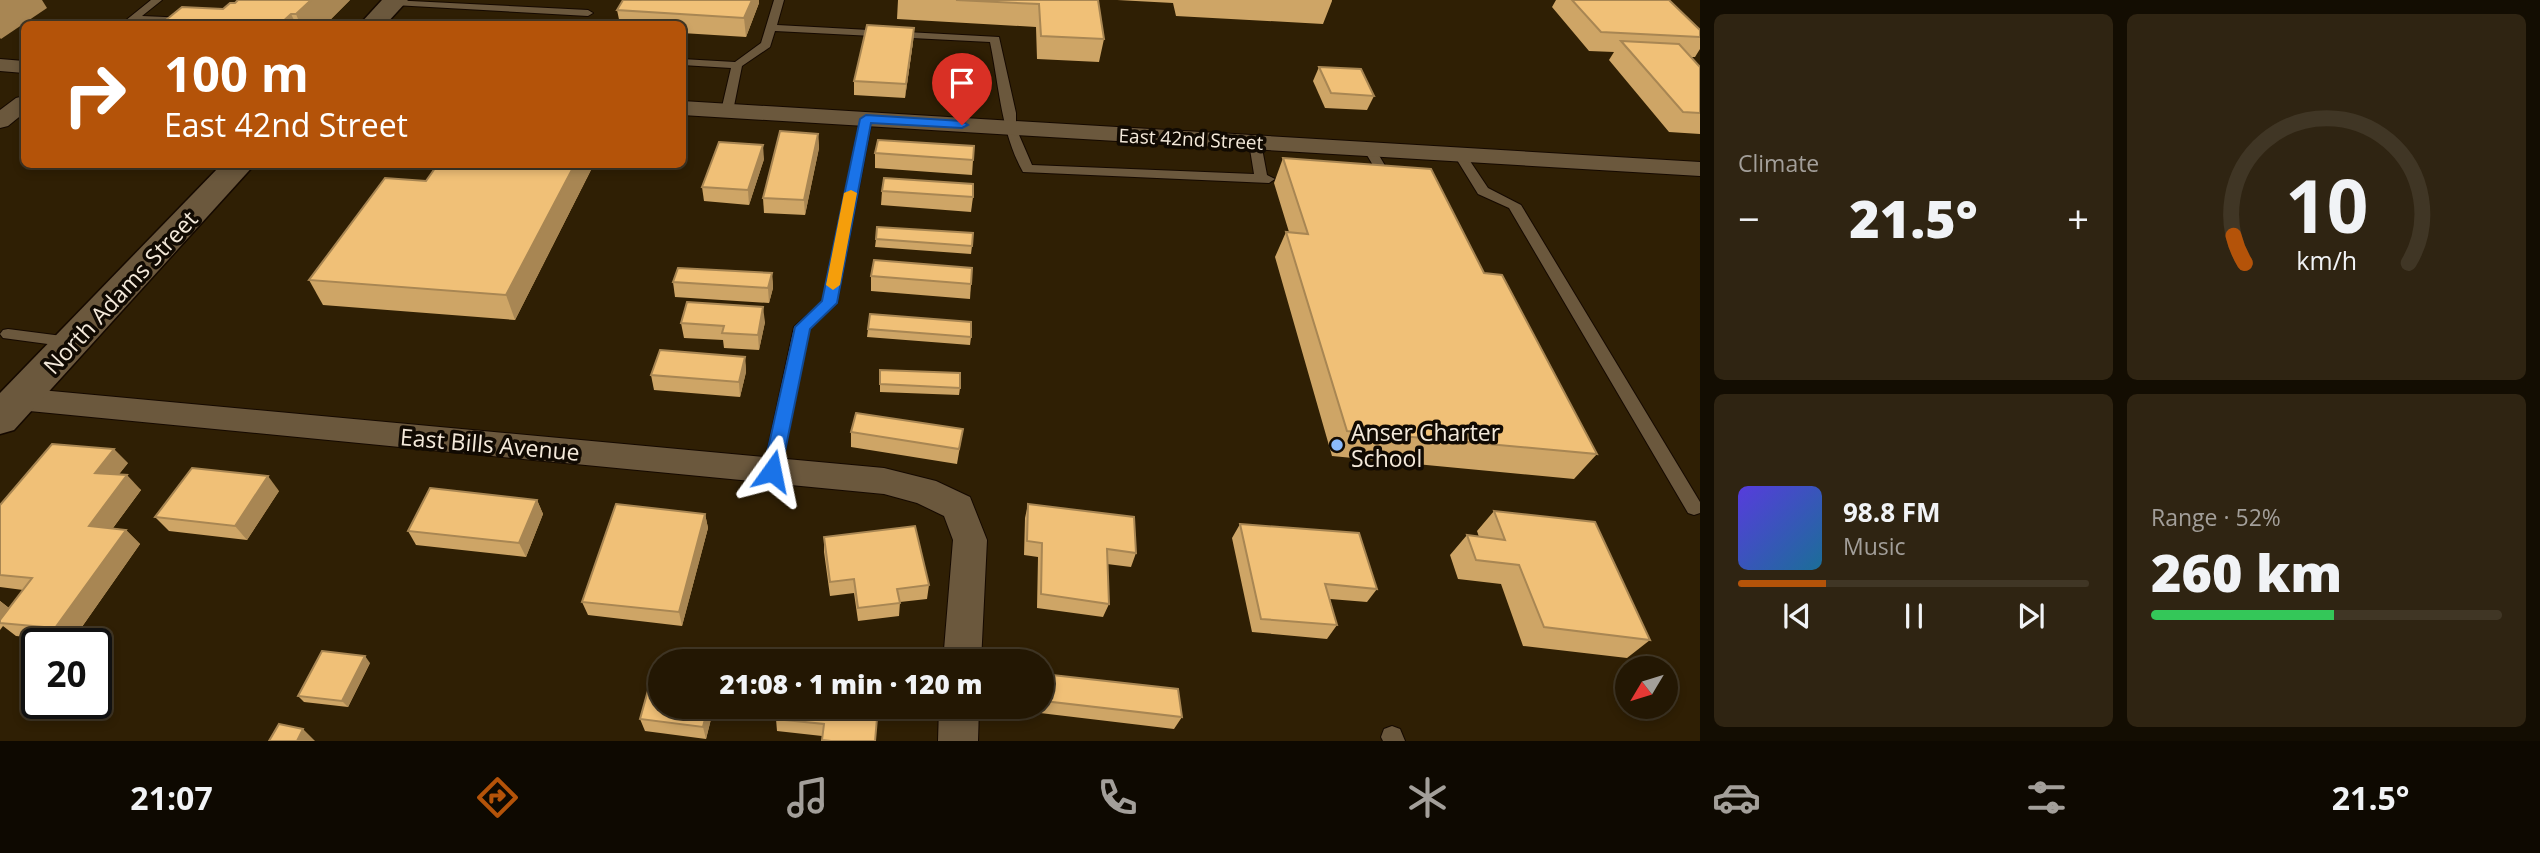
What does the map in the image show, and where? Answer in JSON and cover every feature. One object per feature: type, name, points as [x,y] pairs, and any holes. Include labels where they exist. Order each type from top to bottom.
[{"type":"street","points":[[375,21],[395,1]]},
{"type":"street","points":[[0,65],[21,67]]},
{"type":"street","points":[[0,121],[21,105]]},
{"type":"street","name":"East 42nd Street","points":[[686,108],[1700,169]]},
{"type":"street","name":"North Adams Street","points":[[9,409],[236,168]]},
{"type":"street","name":"East Bills Avenue","points":[[9,409],[884,481],[924,491],[958,507],[970,540],[962,649]]},
{"type":"street","points":[[958,741],[959,719]]},
{"type":"lane","points":[[129,21],[158,0]]},
{"type":"lane","points":[[584,21],[593,0]]},
{"type":"lane","points":[[686,62],[737,65],[766,44],[779,0]]},
{"type":"lane","points":[[395,1],[588,13]]},
{"type":"lane","points":[[771,28],[995,39],[1010,113],[1010,128],[1027,169],[1287,180]]},
{"type":"lane","points":[[727,111],[737,65]]},
{"type":"lane","points":[[772,471],[802,327],[830,303],[866,119]]},
{"type":"lane","points":[[1255,142],[1261,178]]},
{"type":"lane","points":[[1370,150],[1392,188],[1379,187]]},
{"type":"lane","points":[[1460,155],[1483,191],[1514,205],[1694,509]]},
{"type":"lane","points":[[8,334],[73,342]]},
{"type":"building","points":[[238,0],[311,0],[283,21],[165,21],[182,7],[223,9],[230,3]]},
{"type":"building","points":[[623,0],[752,0],[744,18],[617,10]]},
{"type":"building","points":[[956,0],[1098,0],[1104,39],[1041,36],[1039,4]]},
{"type":"building","points":[[1572,0],[1669,0],[1700,30],[1700,37],[1601,32]]},
{"type":"building","points":[[867,25],[914,28],[906,84],[854,81]]},
{"type":"building","points":[[1621,41],[1679,44],[1700,67],[1700,113],[1683,112]]},
{"type":"building","points":[[1319,67],[1361,69],[1374,96],[1331,93]]},
{"type":"building","points":[[780,131],[818,134],[804,200],[763,198]]},
{"type":"building","points":[[878,140],[974,146],[973,160],[875,153]]},
{"type":"building","points":[[719,142],[763,145],[748,190],[702,187]]},
{"type":"building","points":[[1283,158],[1431,169],[1484,273],[1502,275],[1597,454],[1347,431],[1286,232],[1308,234]]},
{"type":"building","points":[[435,168],[573,168],[506,295],[309,280],[385,178],[426,181]]},
{"type":"building","points":[[884,178],[973,184],[973,197],[882,191]]},
{"type":"building","points":[[877,227],[973,233],[972,246],[876,239]]},
{"type":"building","points":[[874,260],[972,268],[971,284],[871,276]]},
{"type":"building","points":[[678,268],[772,273],[768,288],[673,282]]},
{"type":"building","points":[[687,302],[763,307],[758,335],[722,333],[724,326],[681,323]]},
{"type":"building","points":[[870,314],[971,322],[971,337],[868,329]]},
{"type":"building","points":[[660,350],[745,357],[739,382],[651,375]]},
{"type":"building","points":[[880,370],[960,373],[960,388],[880,384]]},
{"type":"building","points":[[856,413],[963,429],[959,449],[851,432]]},
{"type":"building","points":[[52,444],[114,449],[95,473],[127,475],[89,526],[126,530],[55,628],[0,623],[32,578],[0,575],[0,505]]},
{"type":"building","points":[[192,468],[268,476],[235,526],[155,517]]},
{"type":"building","points":[[430,488],[537,500],[519,543],[408,531]]},
{"type":"building","points":[[616,504],[705,514],[679,612],[582,602]]},
{"type":"building","points":[[1028,504],[1134,517],[1136,553],[1107,549],[1109,604],[1041,594],[1042,543],[1027,541]]},
{"type":"building","points":[[1494,511],[1595,522],[1650,640],[1544,627],[1519,565],[1476,560],[1467,535],[1505,540]]},
{"type":"building","points":[[1240,524],[1359,533],[1377,589],[1325,584],[1337,625],[1261,619]]},
{"type":"building","points":[[915,526],[929,585],[897,589],[900,603],[858,608],[854,579],[830,582],[824,537]]},
{"type":"building","points":[[322,651],[365,656],[342,701],[298,696]]},
{"type":"building","points":[[1054,675],[1178,689],[1182,717],[1054,702]]},
{"type":"building","points":[[648,690],[648,719],[705,719],[703,727],[640,719]]},
{"type":"building","points":[[776,719],[877,719],[875,741],[822,740],[824,724]]},
{"type":"building","points":[[279,724],[303,729],[297,741],[269,741]]},
{"type":"slow traffic","points":[[833,285],[851,193]]},
{"type":"place","name":"Anser Charter School","points":[[1337,445]]},
{"type":"route","points":[[772,471],[802,327],[830,303],[866,119],[962,125]]}]
